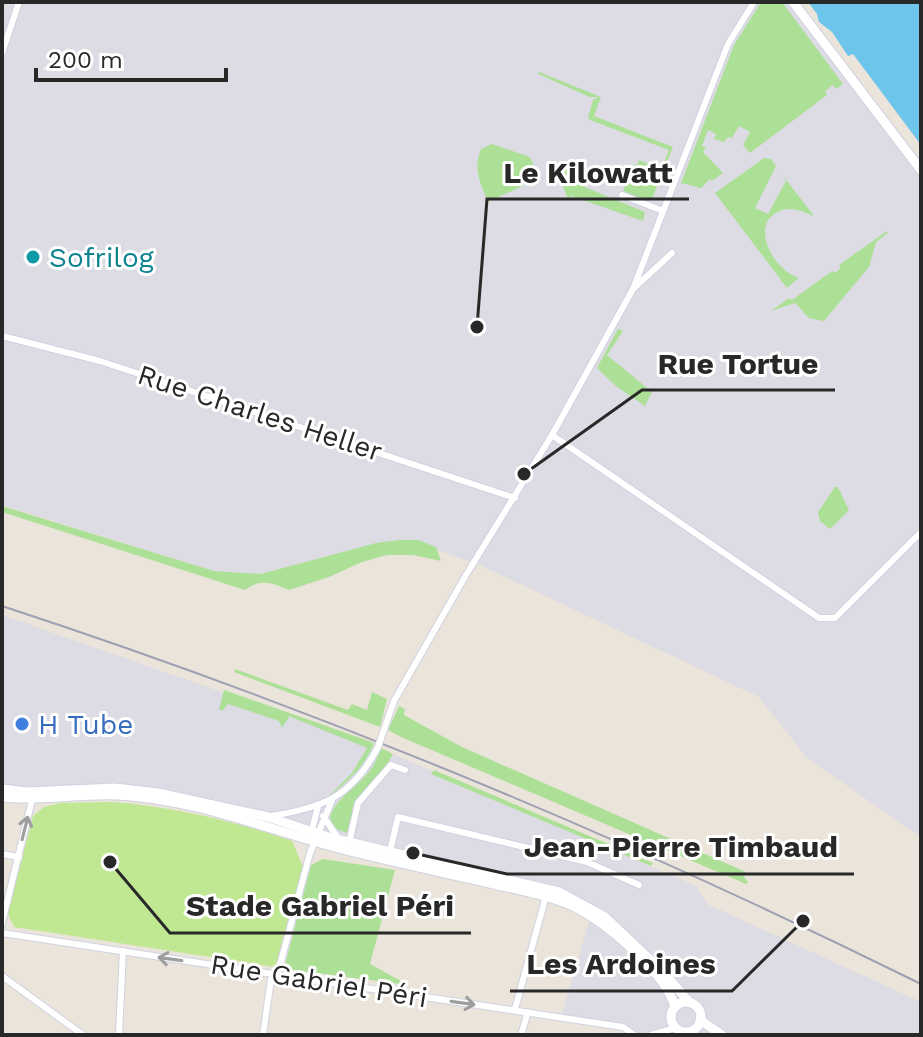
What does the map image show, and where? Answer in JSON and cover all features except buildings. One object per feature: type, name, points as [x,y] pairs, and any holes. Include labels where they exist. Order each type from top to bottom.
[{"type":"street","points":[[2,53],[19,2]]},
{"type":"street","points":[[268,817],[332,800],[353,785],[368,766],[394,701],[618,325],[728,44],[754,2]]},
{"type":"street","points":[[793,2],[921,170]]},
{"type":"street","points":[[622,195],[663,211]]},
{"type":"street","points":[[633,289],[672,253]]},
{"type":"street","points":[[643,262],[649,266],[659,266]]},
{"type":"street","name":"Rue Charles Heller","points":[[2,336],[100,361],[515,498]]},
{"type":"street","points":[[552,435],[819,618],[835,618],[921,532]]},
{"type":"street","points":[[345,842],[358,803],[391,765],[405,770]]},
{"type":"street","points":[[2,789],[27,792],[115,788],[158,793],[268,817],[313,837],[390,851],[539,886],[580,901],[627,936],[698,1009],[698,1024],[705,1035]]},
{"type":"street","points":[[2,797],[32,800],[116,795],[154,800],[227,815],[546,896],[585,912],[614,933],[666,985],[675,1007],[671,1019],[675,1028]]},
{"type":"street","points":[[2,923],[32,800]]},
{"type":"street","points":[[313,837],[332,800]]},
{"type":"street","points":[[263,1035],[271,979],[279,969],[310,853],[318,806]]},
{"type":"street","points":[[323,816],[345,842]]},
{"type":"street","points":[[390,851],[398,817],[587,862],[639,885]]},
{"type":"street","points":[[2,854],[19,857]]},
{"type":"street","points":[[515,1009],[546,896]]},
{"type":"street","name":"Rue Gabriel Péri","points":[[2,933],[515,1009],[623,1027],[634,1035]]},
{"type":"street","points":[[119,1035],[123,951]]},
{"type":"street","points":[[2,976],[83,1035]]},
{"type":"street","points":[[675,1007],[689,1002]]},
{"type":"street","points":[[521,1035],[528,1012]]},
{"type":"street","points":[[651,1035],[675,1028],[685,1032],[698,1024]]},
{"type":"street","points":[[698,1024],[722,1035]]},
{"type":"shaded area","points":[[2,2],[794,2],[921,172],[921,837],[807,758],[759,697],[482,566],[413,541],[376,544],[261,574],[214,571],[2,505]]},
{"type":"shaded area","points":[[2,615],[370,744],[696,886],[707,904],[921,1002],[921,1035],[634,1035],[623,1027],[561,1017],[593,908],[256,818],[152,796],[2,796]]},
{"type":"green space","points":[[761,2],[782,2],[843,84],[836,89],[833,85],[825,91],[827,95],[750,153],[743,145],[750,132],[739,126],[732,138],[728,137],[724,142],[714,139],[716,134],[708,130],[703,152],[723,173],[701,188],[681,183],[734,45]]},
{"type":"green space","points":[[539,72],[601,97],[594,116],[673,147],[652,199],[647,201],[623,191],[634,164],[637,165],[639,160],[661,169],[669,150],[590,120],[593,100],[598,97],[590,97]]},
{"type":"green space","points":[[492,144],[530,157],[540,178],[488,202],[480,182],[478,163],[481,149]]},
{"type":"green space","points":[[764,158],[771,159],[776,166],[755,208],[768,214],[786,181],[781,173],[814,216],[790,209],[777,212],[765,229],[770,252],[787,272],[799,278],[787,288],[715,193]]},
{"type":"green space","points":[[566,167],[580,185],[645,212],[643,221],[571,196],[569,201],[558,175]]},
{"type":"green space","points":[[887,231],[876,242],[869,267],[824,321],[809,318],[795,303],[771,311],[832,271],[835,273],[841,268],[839,265]]},
{"type":"green space","points":[[618,329],[623,331],[607,355],[652,392],[645,406],[597,368]]},
{"type":"green space","points":[[838,487],[849,510],[830,529],[820,521],[818,512]]},
{"type":"green space","points":[[2,506],[214,571],[261,574],[376,543],[399,540],[418,540],[436,547],[441,561],[413,555],[387,555],[289,590],[267,583],[245,590],[2,512]]},
{"type":"green space","points":[[235,669],[348,710],[352,704],[367,710],[372,692],[387,699],[380,727],[234,672]]},
{"type":"green space","points":[[224,690],[374,743],[360,767],[327,798],[352,773],[367,748],[290,715],[282,728],[279,721],[228,704],[219,710]]},
{"type":"green space","points":[[399,706],[405,709],[404,715],[462,747],[746,872],[743,876],[748,882],[746,884],[401,737],[388,730]]},
{"type":"green space","points":[[381,748],[393,754],[383,771],[357,798],[347,833],[336,829],[330,820],[332,813],[341,799],[368,773]]},
{"type":"green space","points":[[434,770],[653,863],[651,866],[431,774]]},
{"type":"green space","points":[[112,802],[204,816],[292,841],[303,867],[275,967],[14,927],[8,914],[33,816],[44,807],[60,803]]},
{"type":"green space","points":[[323,859],[395,870],[370,964],[408,985],[287,969],[285,965],[311,865]]},
{"type":"water","points":[[808,2],[921,2],[921,145],[853,54],[848,56],[832,32],[819,22]]},
{"type":"railway","points":[[2,606],[237,688],[468,778],[696,877],[921,984]]},
{"type":"place","name":"Sofrilog","points":[[33,257]]},
{"type":"place","name":"Le Kilowatt","points":[[477,327]]},
{"type":"place","name":"Rue Tortue","points":[[524,474]]},
{"type":"place","name":"H Tube","points":[[22,724]]},
{"type":"place","name":"Jean-Pierre Timbaud","points":[[413,853]]},
{"type":"place","name":"Stade Gabriel Péri","points":[[110,862]]},
{"type":"place","name":"Les Ardoines","points":[[803,921]]}]
